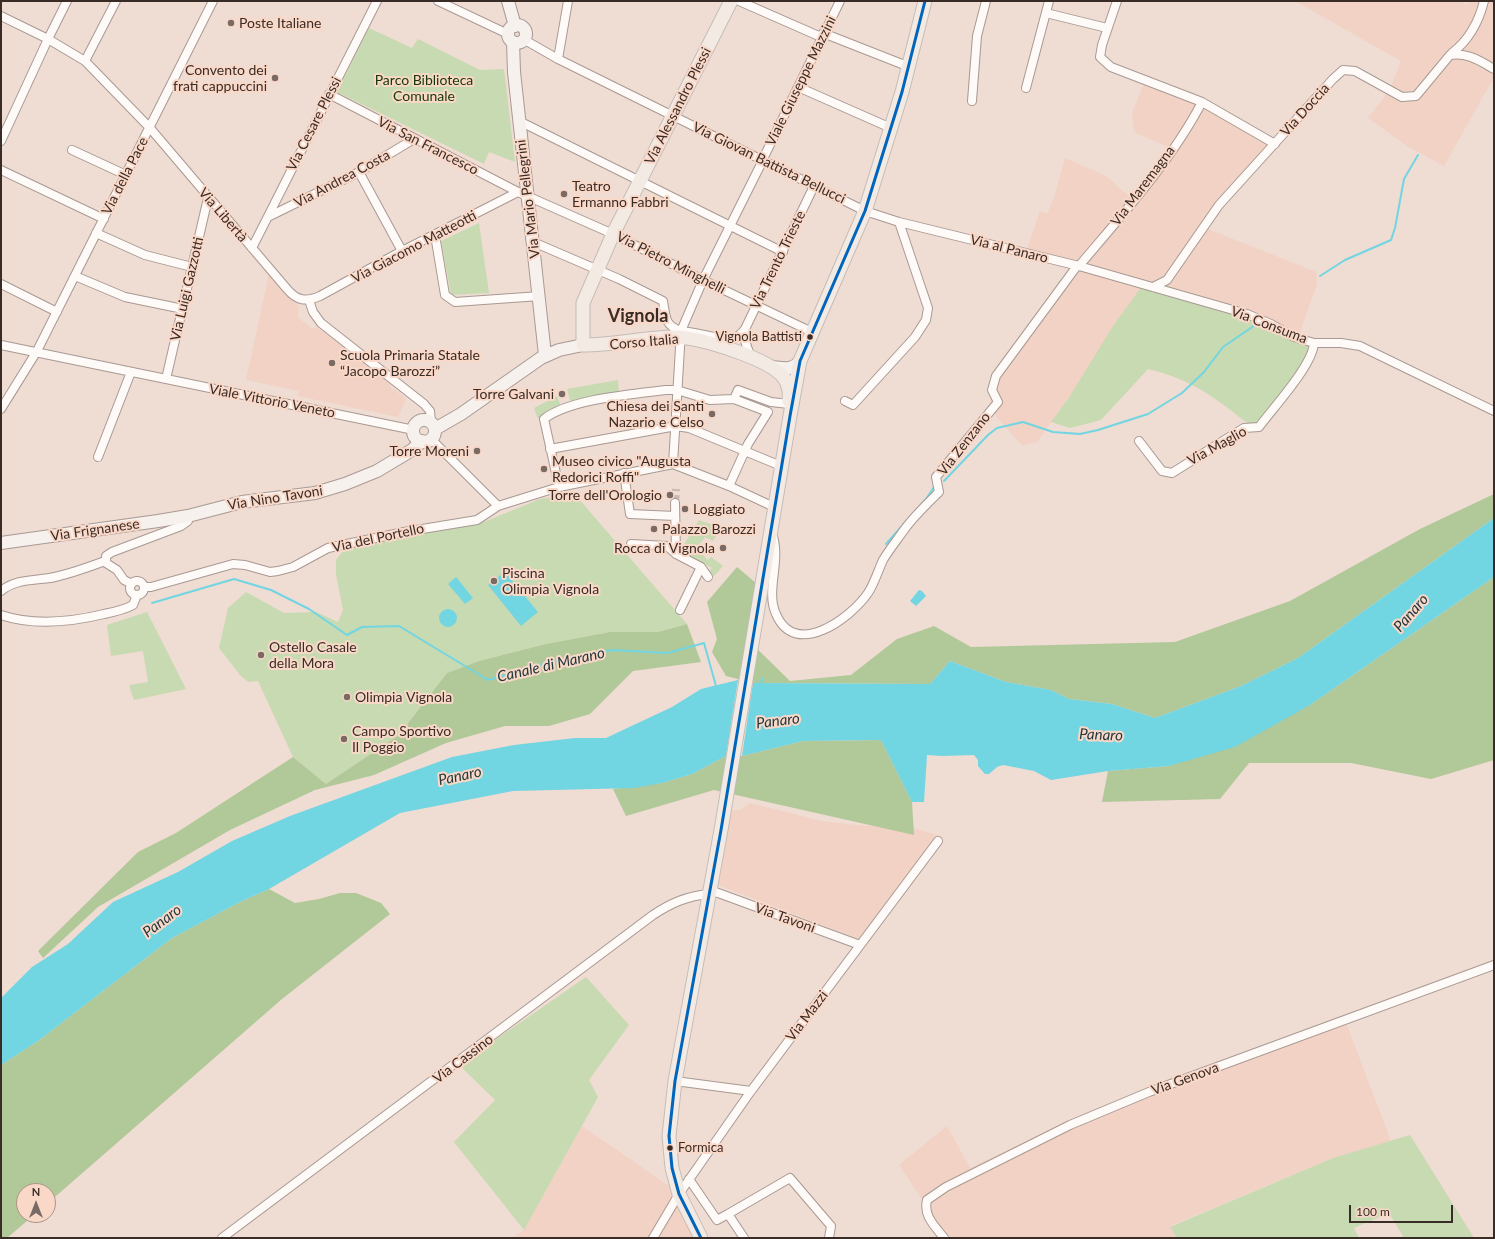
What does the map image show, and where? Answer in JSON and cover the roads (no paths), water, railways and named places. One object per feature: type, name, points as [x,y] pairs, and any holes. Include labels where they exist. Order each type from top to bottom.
[{"type":"main road","name":"Via Mario Pellegrini","points":[[508,1],[515,35],[514,68],[519,121],[523,194],[533,242],[540,296],[545,355]]},
{"type":"main road","name":"Via Alessandro Plessi","points":[[583,345],[583,303],[597,270],[613,234],[731,1]]},
{"type":"main road","points":[[701,1238],[679,1194],[672,1168],[669,1136],[675,1081],[726,800],[771,529],[789,410],[800,361],[865,211],[891,128],[907,66],[926,3]]},
{"type":"main road","name":"Corso Italia","points":[[545,355],[559,350],[583,345],[680,334],[723,347],[772,367],[784,378],[787,383],[789,389],[789,410]]},
{"type":"main road","name":"Via Nino Tavoni","points":[[188,516],[230,504],[306,495],[345,484],[388,465],[412,450],[430,433],[462,414],[545,355]]},
{"type":"main road","name":"Corso Italia","points":[[772,367],[792,368],[797,366],[800,361]]},
{"type":"main road","points":[[425,420],[430,433],[416,437],[414,430],[416,424],[425,420]]},
{"type":"main road","name":"Via Frignanese","points":[[1,543],[188,516]]},
{"type":"street","points":[[1,141],[67,1]]},
{"type":"street","points":[[85,61],[116,1]]},
{"type":"street","name":"Via della Pace","points":[[1,409],[37,351],[213,1]]},
{"type":"street","name":"Via Cesare Plessi","points":[[252,248],[377,1]]},
{"type":"street","name":"Via Giovan Battista Bellucci","points":[[438,1],[515,35],[558,59],[762,162],[865,211]]},
{"type":"street","points":[[558,59],[568,1]]},
{"type":"street","points":[[739,1],[822,35],[907,66]]},
{"type":"street","name":"Viale Giuseppe Mazzini","points":[[680,334],[703,280],[731,226],[822,35],[840,1]]},
{"type":"street","points":[[972,101],[977,36],[986,1]]},
{"type":"street","points":[[1026,88],[1049,1]]},
{"type":"street","points":[[1117,1],[1107,28],[1100,57],[1111,67],[1202,102],[1275,144]]},
{"type":"street","points":[[1450,55],[1466,40],[1480,18],[1484,1]]},
{"type":"street","points":[[1046,13],[1107,28]]},
{"type":"street","name":"Via Libertà","points":[[1,16],[48,39],[85,61],[150,128],[291,294],[298,299],[309,300]]},
{"type":"street","points":[[1450,55],[1459,53],[1466,55],[1494,69]]},
{"type":"street","name":"Via Doccia","points":[[1153,287],[1167,280],[1219,205],[1333,79],[1343,70],[1355,71],[1402,97],[1416,96],[1450,55]]},
{"type":"street","points":[[798,87],[891,128]]},
{"type":"street","name":"Via San Francesco","points":[[329,94],[523,194]]},
{"type":"street","name":"Via Maremagna","points":[[1078,266],[1155,172],[1192,121],[1202,102]]},
{"type":"street","points":[[519,121],[782,252]]},
{"type":"street","name":"Via Andrea Costa","points":[[268,217],[359,172],[414,139]]},
{"type":"street","points":[[72,150],[126,174]]},
{"type":"street","points":[[1,170],[104,219]]},
{"type":"street","points":[[359,172],[402,251]]},
{"type":"street","name":"Via Trento Trieste","points":[[745,328],[814,186]]},
{"type":"street","name":"Via Pietro Minghelli","points":[[523,194],[613,234],[703,280],[812,332]]},
{"type":"street","name":"Via Giacomo Matteotti","points":[[309,300],[338,287],[402,251],[523,194]]},
{"type":"street","name":"Via Luigi Gazzotti","points":[[166,379],[208,198]]},
{"type":"street","name":"Via al Panaro","points":[[865,211],[899,222],[1078,266],[1153,287]]},
{"type":"street","points":[[845,401],[853,405],[891,365],[915,337],[926,320],[928,308],[899,222]]},
{"type":"street","points":[[96,233],[145,255],[192,267]]},
{"type":"street","points":[[435,235],[445,295],[455,302],[540,296]]},
{"type":"street","points":[[533,242],[619,279],[663,301],[667,322],[680,334],[676,426],[672,464],[729,486],[774,507]]},
{"type":"street","name":"Via Zenzano","points":[[771,529],[777,546],[772,592],[776,614],[788,631],[796,635],[806,635],[839,622],[868,593],[884,558],[908,524],[939,492],[936,477],[998,402],[992,390],[996,376],[1078,266]]},
{"type":"street","points":[[75,276],[125,297],[183,308]]},
{"type":"street","points":[[1,284],[57,312]]},
{"type":"street","name":"Via Consuma","points":[[1153,287],[1247,314],[1271,324],[1294,337],[1314,343],[1341,343],[1360,346],[1494,411]]},
{"type":"street","points":[[309,300],[313,312],[321,323],[424,404],[430,411],[430,433],[498,506]]},
{"type":"street","points":[[745,328],[745,340],[751,358]]},
{"type":"street","name":"Corso Italia","points":[[680,334],[726,339],[734,338],[741,334],[745,328]]},
{"type":"street","name":"Via Maglio","points":[[1139,441],[1162,471],[1172,473],[1244,428],[1259,427],[1303,369],[1314,351],[1314,343]]},
{"type":"street","name":"Viale Vittorio Veneto","points":[[1,345],[37,351],[131,372],[414,430]]},
{"type":"street","points":[[98,457],[131,372]]},
{"type":"street","points":[[559,487],[544,419],[553,412],[592,401],[677,390],[710,400],[734,399],[768,412],[745,450],[729,486]]},
{"type":"street","points":[[734,399],[738,390],[789,410]]},
{"type":"street","points":[[550,449],[676,426],[689,428],[781,466]]},
{"type":"street","name":"Via del Portello","points":[[144,587],[151,587],[232,564],[245,565],[270,572],[282,570],[293,567],[328,548],[404,532],[477,520],[498,506],[559,487],[672,464]]},
{"type":"street","points":[[624,473],[630,514],[675,516]]},
{"type":"street","points":[[675,503],[676,554]]},
{"type":"street","points":[[105,561],[106,556],[112,552],[181,526],[188,521],[188,516]]},
{"type":"street","points":[[632,544],[667,546],[676,554],[701,567],[708,577]]},
{"type":"street","points":[[105,561],[117,570],[124,580],[132,584],[139,582],[144,587],[142,593],[136,595]]},
{"type":"street","points":[[1,591],[9,585],[17,582],[54,578],[105,561]]},
{"type":"street","points":[[680,610],[701,567]]},
{"type":"street","points":[[132,584],[130,588],[131,592],[136,595]]},
{"type":"street","points":[[1,615],[47,622],[71,620],[124,609],[133,605],[136,595]]},
{"type":"street","name":"Via Mazzi","points":[[653,1238],[689,1179],[751,1091],[938,841]]},
{"type":"street","name":"Via Tavoni","points":[[710,892],[860,945]]},
{"type":"street","name":"Via Cassino","points":[[222,1238],[652,915],[672,902],[710,892]]},
{"type":"street","name":"Via Genova","points":[[944,1238],[928,1217],[925,1208],[927,1200],[946,1187],[1070,1125],[1149,1092],[1494,965]]},
{"type":"street","points":[[675,1081],[751,1091]]},
{"type":"street","points":[[689,1179],[717,1220],[790,1178],[831,1226],[829,1238]]},
{"type":"street","points":[[728,1214],[744,1238]]},
{"type":"water","name":"Panaro","points":[[1494,518],[1494,577],[1310,705],[1235,747],[1169,766],[1108,771],[1051,780],[1034,771],[1003,765],[997,767],[989,774],[985,774],[978,766],[978,760],[974,755],[927,755],[924,802],[912,802],[881,740],[803,741],[742,756],[753,683],[930,684],[950,661],[1006,682],[1051,690],[1069,699],[1112,704],[1155,718],[1241,686],[1298,658]]},
{"type":"water","points":[[505,572],[538,612],[521,626],[488,585]]},
{"type":"water","points":[[456,577],[473,598],[465,604],[448,584]]},
{"type":"water","points":[[919,590],[926,596],[916,606],[910,601]]},
{"type":"water","points":[[448,609],[454,612],[457,618],[454,624],[448,627],[442,624],[439,618],[442,612]]},
{"type":"water","name":"Panaro","points":[[738,680],[726,756],[692,774],[662,783],[634,788],[513,791],[400,813],[269,889],[240,902],[172,938],[38,1041],[1,1065],[1,998],[32,967],[68,944],[113,902],[178,872],[232,841],[290,816],[452,757],[514,745],[575,738],[606,738],[672,707],[701,689]]},
{"type":"waterway","points":[[1320,276],[1345,260],[1391,240],[1395,228],[1404,179],[1418,155]]},
{"type":"waterway","points":[[944,481],[988,435],[997,428],[1023,422],[1053,432],[1080,434],[1098,430],[1148,414],[1182,393],[1204,372],[1223,347],[1258,323]]},
{"type":"waterway","points":[[886,544],[926,499],[934,487]]},
{"type":"waterway","name":"Canale di Marano","points":[[152,603],[234,579],[271,590],[309,609],[347,635],[362,627],[399,626],[488,680],[543,664],[612,650],[668,653],[704,643],[716,686]]},
{"type":"waterway","points":[[760,684],[763,678]]},
{"type":"tunnel","points":[[675,503],[676,489]]},
{"type":"place","name":"Poste Italiane","points":[[231,23]]},
{"type":"place","name":"Convento dei frati cappuccini","points":[[275,78]]},
{"type":"place","name":"Teatro Ermanno Fabbri","points":[[564,194]]},
{"type":"place","name":"Vignola Battisti","points":[[810,337]]},
{"type":"place","name":"Scuola Primaria Statale “Jacopo Barozzi”","points":[[332,363]]},
{"type":"place","name":"Torre Galvani","points":[[562,394]]},
{"type":"place","name":"Chiesa dei Santi Nazario e Celso","points":[[712,414]]},
{"type":"place","name":"Torre Moreni","points":[[477,451]]},
{"type":"place","name":"Museo civico \"Augusta Redorici Roffi\"","points":[[544,469]]},
{"type":"place","name":"Torre dell'Orologio","points":[[670,495]]},
{"type":"place","name":"Loggiato","points":[[685,509]]},
{"type":"place","name":"Palazzo Barozzi","points":[[654,529]]},
{"type":"place","name":"Rocca di Vignola","points":[[723,548]]},
{"type":"place","name":"Piscina Olimpia Vignola","points":[[494,581]]},
{"type":"place","name":"Ostello Casale della Mora","points":[[261,655]]},
{"type":"place","name":"Olimpia Vignola","points":[[347,697]]},
{"type":"place","name":"Campo Sportivo Il Poggio","points":[[344,739]]},
{"type":"place","name":"Formica","points":[[670,1148]]},
{"type":"district","name":"Vignola","points":[[638,316]]},
{"type":"park label","name":"Parco Biblioteca Comunale","points":[[424,88]]}]
